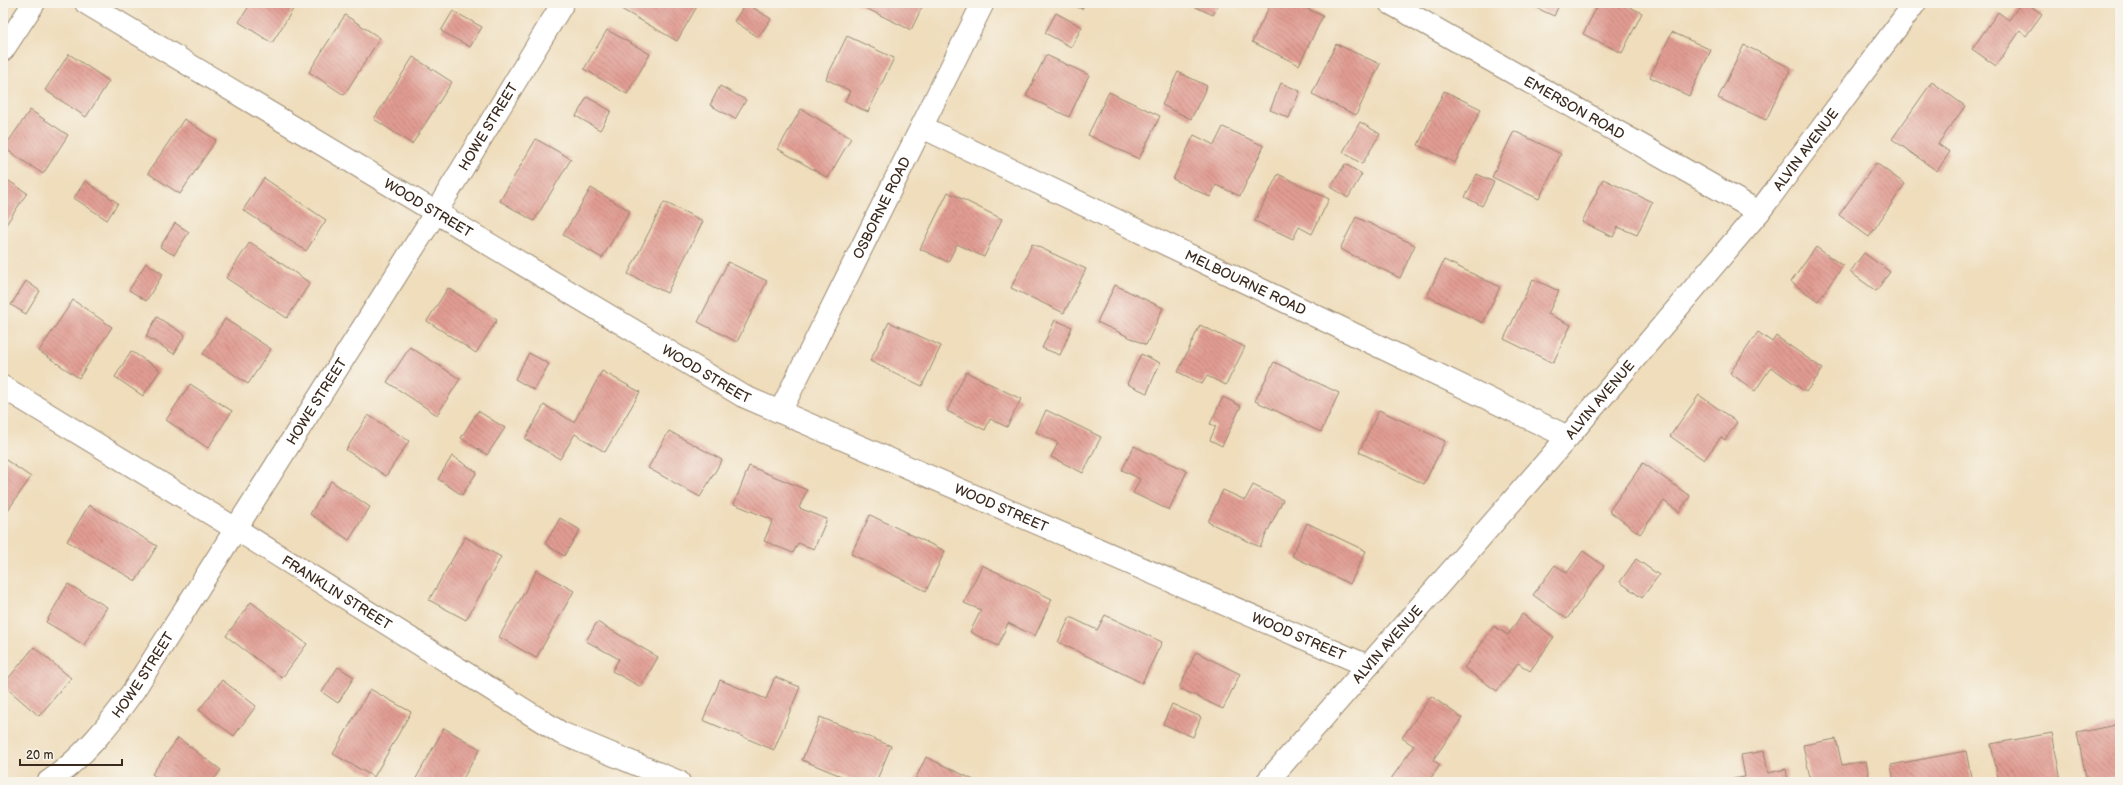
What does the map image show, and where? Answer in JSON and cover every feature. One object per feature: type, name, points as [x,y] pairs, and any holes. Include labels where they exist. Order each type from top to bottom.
[{"type":"street","points":[[3,50],[34,3]]},
{"type":"street","name":"WOOD STREET","points":[[86,3],[743,396],[1368,666]]},
{"type":"street","name":"HOWE STREET","points":[[48,782],[76,759],[107,728],[134,690],[436,212],[563,3]]},
{"type":"street","name":"OSBORNE ROAD","points":[[780,412],[983,3]]},
{"type":"street","name":"EMERSON ROAD","points":[[1390,3],[1759,212]]},
{"type":"street","name":"ALVIN AVENUE","points":[[1267,782],[1568,437],[1759,212],[1915,3]]},
{"type":"street","name":"MELBOURNE ROAD","points":[[922,127],[1568,437]]},
{"type":"street","name":"FRANKLIN STREET","points":[[3,387],[236,529],[562,733],[679,782]]},
{"type":"building","points":[[251,3],[297,3],[272,43],[239,22]]},
{"type":"building","points":[[618,3],[699,3],[677,41],[616,6]]},
{"type":"building","points":[[746,3],[771,19],[758,37],[734,21]]},
{"type":"building","points":[[855,3],[924,3],[911,30]]},
{"type":"building","points":[[1070,3],[1085,3],[1082,9]]},
{"type":"building","points":[[1187,3],[1219,3],[1213,15]]},
{"type":"building","points":[[1271,3],[1295,3],[1323,16],[1299,65],[1252,42]]},
{"type":"building","points":[[1526,3],[1560,3],[1554,16]]},
{"type":"building","points":[[1599,3],[1621,3],[1642,13],[1622,53],[1583,34]]},
{"type":"building","points":[[2021,3],[2027,3],[2042,14],[2026,36],[2020,31],[1996,66],[1972,49],[1998,12],[2009,20]]},
{"type":"building","points":[[453,11],[482,27],[470,47],[441,31]]},
{"type":"building","points":[[1056,13],[1082,27],[1071,47],[1045,33]]},
{"type":"building","points":[[345,15],[380,38],[344,95],[309,72]]},
{"type":"building","points":[[607,30],[650,54],[627,94],[584,69]]},
{"type":"building","points":[[1672,32],[1711,50],[1689,96],[1650,77]]},
{"type":"building","points":[[847,36],[894,58],[868,112],[845,101],[850,91],[826,79]]},
{"type":"building","points":[[1336,44],[1380,64],[1356,115],[1312,94]]},
{"type":"building","points":[[1744,45],[1791,68],[1766,120],[1718,98]]},
{"type":"building","points":[[69,54],[109,81],[86,117],[45,90]]},
{"type":"building","points":[[1046,55],[1089,75],[1069,117],[1026,96]]},
{"type":"building","points":[[413,57],[452,82],[412,144],[374,119]]},
{"type":"building","points":[[1178,72],[1207,86],[1191,119],[1162,105]]},
{"type":"building","points":[[1932,82],[1965,106],[1938,144],[1950,152],[1937,171],[1892,139]]},
{"type":"building","points":[[1281,83],[1300,91],[1289,118],[1270,110]]},
{"type":"building","points":[[720,86],[746,100],[735,119],[710,105]]},
{"type":"building","points":[[1444,91],[1481,109],[1455,163],[1418,145]]},
{"type":"building","points":[[1109,92],[1160,116],[1139,159],[1088,135]]},
{"type":"building","points":[[587,97],[611,111],[600,130],[576,116]]},
{"type":"building","points":[[801,109],[851,138],[828,178],[778,149]]},
{"type":"building","points":[[30,110],[68,135],[43,174],[4,148]]},
{"type":"building","points":[[184,119],[216,140],[180,194],[148,173]]},
{"type":"building","points":[[1360,122],[1380,134],[1362,164],[1343,152]]},
{"type":"building","points":[[1223,127],[1264,146],[1240,196],[1216,185],[1210,197],[1173,179],[1194,135],[1214,145]]},
{"type":"building","points":[[1514,131],[1561,154],[1539,199],[1492,177]]},
{"type":"building","points":[[536,139],[571,159],[534,221],[500,201]]},
{"type":"building","points":[[1876,163],[1905,184],[1869,237],[1839,215]]},
{"type":"building","points":[[1345,164],[1362,174],[1348,198],[1331,187]]},
{"type":"building","points":[[1278,174],[1329,199],[1312,234],[1299,227],[1293,239],[1255,221]]},
{"type":"building","points":[[1477,174],[1494,182],[1482,206],[1465,197]]},
{"type":"building","points":[[3,177],[27,193],[3,229]]},
{"type":"building","points":[[264,178],[326,220],[306,251],[243,210]]},
{"type":"building","points":[[1603,179],[1652,202],[1637,235],[1618,227],[1613,237],[1582,222]]},
{"type":"building","points":[[85,181],[118,203],[107,220],[74,198]]},
{"type":"building","points":[[591,188],[630,211],[602,258],[563,235]]},
{"type":"building","points":[[948,192],[1002,219],[984,257],[957,244],[948,262],[920,249]]},
{"type":"building","points":[[664,202],[703,221],[667,293],[628,274]]},
{"type":"building","points":[[1356,217],[1415,245],[1400,278],[1340,249]]},
{"type":"building","points":[[175,223],[189,232],[174,255],[160,247]]},
{"type":"building","points":[[250,242],[310,283],[287,318],[226,278]]},
{"type":"building","points":[[1032,244],[1086,269],[1064,313],[1011,288]]},
{"type":"building","points":[[1816,247],[1843,266],[1818,301],[1791,282]]},
{"type":"building","points":[[1864,253],[1890,272],[1876,291],[1850,272]]},
{"type":"building","points":[[1444,260],[1500,287],[1483,323],[1427,296]]},
{"type":"building","points":[[728,262],[767,281],[737,342],[698,322]]},
{"type":"building","points":[[146,263],[163,274],[146,301],[129,290]]},
{"type":"building","points":[[1533,279],[1559,291],[1548,314],[1571,325],[1553,363],[1504,339]]},
{"type":"building","points":[[26,281],[40,291],[26,314],[11,305]]},
{"type":"building","points":[[1115,285],[1163,308],[1146,345],[1097,322]]},
{"type":"building","points":[[448,288],[497,320],[476,353],[427,321]]},
{"type":"building","points":[[73,300],[112,327],[79,378],[39,351]]},
{"type":"building","points":[[157,317],[185,335],[174,354],[146,336]]},
{"type":"building","points":[[225,319],[271,349],[248,384],[203,354]]},
{"type":"building","points":[[1055,320],[1072,327],[1060,355],[1042,348]]},
{"type":"building","points":[[889,322],[941,346],[922,386],[870,361]]},
{"type":"building","points":[[1200,325],[1245,347],[1226,385],[1207,376],[1202,384],[1178,372]]},
{"type":"building","points":[[1758,332],[1772,342],[1776,336],[1823,369],[1806,392],[1771,367],[1755,391],[1730,373]]},
{"type":"building","points":[[410,347],[460,379],[437,415],[387,382]]},
{"type":"building","points":[[131,351],[160,370],[143,396],[115,377]]},
{"type":"building","points":[[529,353],[549,364],[534,390],[515,379]]},
{"type":"building","points":[[1141,354],[1160,363],[1147,393],[1127,384]]},
{"type":"building","points":[[1274,362],[1339,393],[1321,432],[1255,401]]},
{"type":"building","points":[[602,371],[640,392],[605,452],[575,434],[560,459],[525,439],[544,405],[574,422]]},
{"type":"building","points":[[966,372],[1021,399],[1007,427],[990,419],[985,430],[947,411]]},
{"type":"building","points":[[190,384],[232,411],[208,448],[166,420]]},
{"type":"building","points":[[1699,395],[1737,422],[1725,440],[1721,437],[1704,460],[1670,436]]},
{"type":"building","points":[[1223,397],[1241,406],[1222,446],[1210,440],[1216,426],[1210,424]]},
{"type":"building","points":[[1046,410],[1101,437],[1083,473],[1051,457],[1058,443],[1036,432]]},
{"type":"building","points":[[1379,410],[1445,441],[1424,484],[1359,452]]},
{"type":"building","points":[[478,411],[505,428],[487,455],[461,438]]},
{"type":"building","points":[[368,415],[409,441],[386,476],[346,450]]},
{"type":"building","points":[[669,431],[722,460],[700,497],[648,468]]},
{"type":"building","points":[[1134,446],[1187,471],[1169,510],[1133,493],[1140,479],[1122,470]]},
{"type":"building","points":[[452,456],[477,472],[462,495],[438,479]]},
{"type":"building","points":[[3,458],[31,477],[8,510],[3,506]]},
{"type":"building","points":[[1643,463],[1690,496],[1679,512],[1664,501],[1640,534],[1609,511]]},
{"type":"building","points":[[749,466],[807,490],[799,508],[827,519],[814,549],[798,543],[793,553],[764,541],[773,520],[734,504]]},
{"type":"building","points":[[331,481],[370,507],[349,540],[310,514]]},
{"type":"building","points":[[1253,485],[1283,500],[1260,547],[1208,522],[1223,490],[1245,500]]},
{"type":"building","points":[[89,505],[157,546],[136,581],[67,541]]},
{"type":"building","points":[[870,515],[945,551],[926,591],[851,554]]},
{"type":"building","points":[[560,518],[580,530],[564,556],[545,544]]},
{"type":"building","points":[[1307,523],[1366,551],[1350,584],[1292,556]]},
{"type":"building","points":[[465,537],[501,557],[466,620],[429,600]]},
{"type":"building","points":[[1583,551],[1604,566],[1567,619],[1533,595],[1555,565],[1567,573]]},
{"type":"building","points":[[1636,559],[1659,575],[1642,598],[1620,582]]},
{"type":"building","points":[[982,565],[1052,599],[1035,636],[1008,623],[998,646],[970,632],[981,610],[964,603]]},
{"type":"building","points":[[537,570],[574,591],[536,658],[499,637]]},
{"type":"building","points":[[68,584],[107,607],[84,645],[46,622]]},
{"type":"building","points":[[251,602],[307,644],[282,678],[226,636]]},
{"type":"building","points":[[1522,614],[1554,637],[1530,671],[1518,663],[1497,691],[1464,668],[1494,626],[1508,635]]},
{"type":"building","points":[[1105,615],[1162,642],[1142,683],[1058,642],[1070,617],[1097,630]]},
{"type":"building","points":[[597,622],[658,657],[641,687],[612,671],[619,659],[586,641]]},
{"type":"building","points":[[34,647],[71,678],[39,716],[3,685]]},
{"type":"building","points":[[1196,652],[1240,674],[1223,709],[1179,688]]},
{"type":"building","points":[[338,667],[354,677],[338,703],[322,692]]},
{"type":"building","points":[[775,677],[800,687],[774,750],[703,720],[720,680],[766,699]]},
{"type":"building","points":[[222,680],[256,706],[234,736],[199,710]]},
{"type":"building","points":[[370,689],[411,712],[374,777],[333,754]]},
{"type":"building","points":[[1431,696],[1462,718],[1433,760],[1440,765],[1428,782],[1394,782],[1391,779],[1414,746],[1402,738]]},
{"type":"building","points":[[1172,704],[1201,717],[1193,737],[1163,724]]},
{"type":"building","points":[[820,717],[891,746],[876,782],[856,782],[802,760]]},
{"type":"building","points":[[2120,724],[2120,776],[2087,782],[2077,733]]},
{"type":"building","points":[[444,728],[480,749],[461,782],[414,782]]},
{"type":"building","points":[[2052,733],[2061,781],[1999,782],[1991,744]]},
{"type":"building","points":[[178,738],[221,770],[212,782],[164,782],[152,774]]},
{"type":"building","points":[[1836,739],[1842,765],[1866,761],[1870,782],[1811,782],[1803,745]]},
{"type":"building","points":[[1764,751],[1768,773],[1786,769],[1788,782],[1727,782],[1726,780],[1745,777],[1741,755]]},
{"type":"building","points":[[1966,751],[1972,782],[1894,782],[1891,765]]},
{"type":"building","points":[[926,757],[978,782],[914,782]]}]
